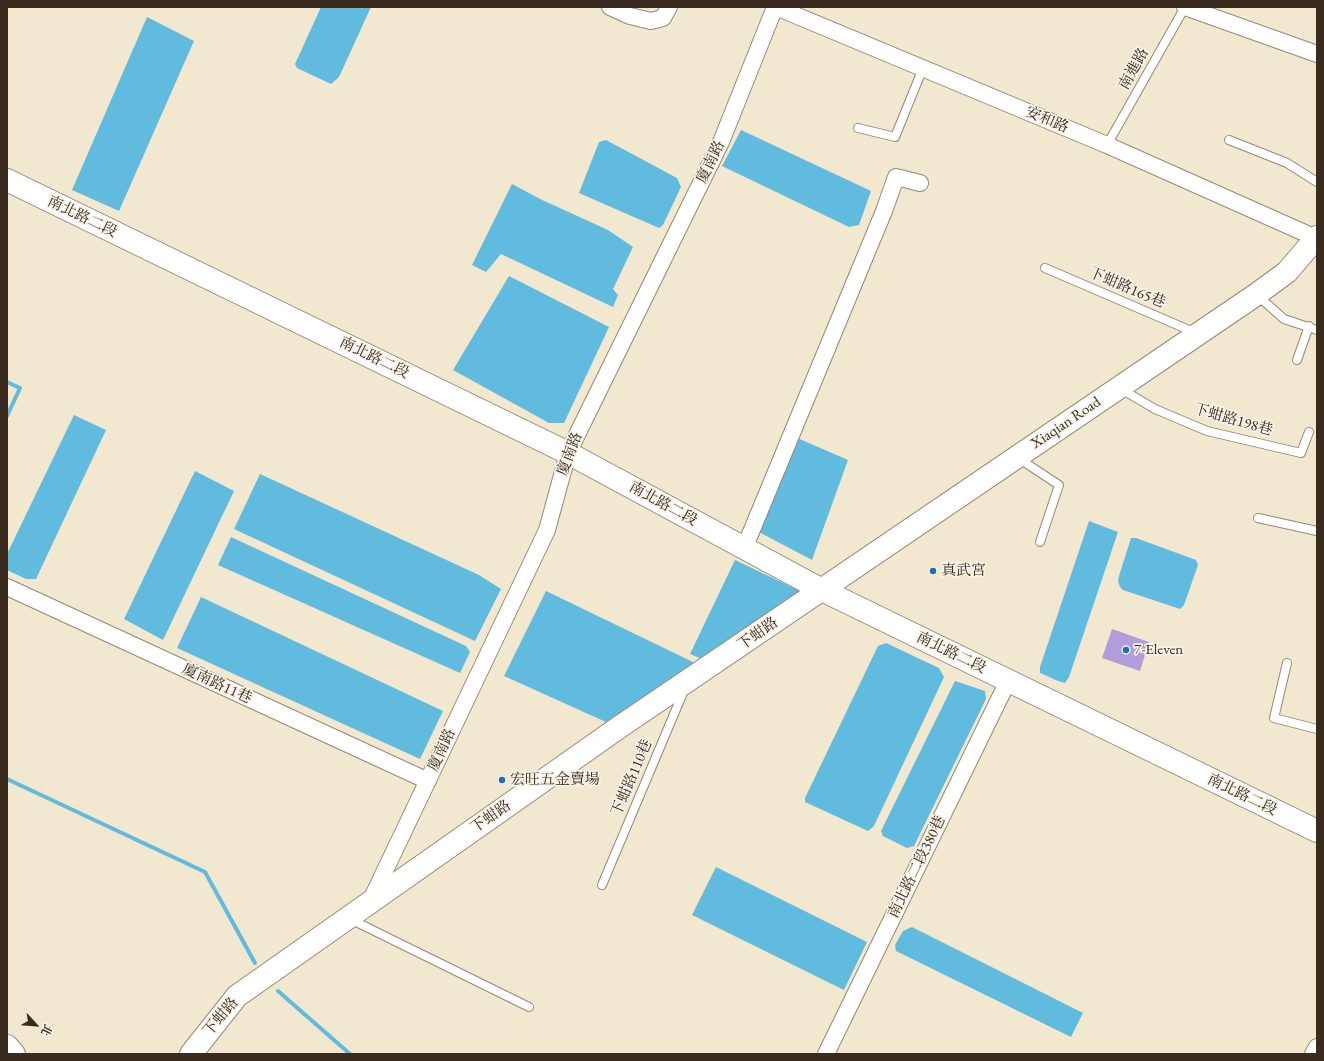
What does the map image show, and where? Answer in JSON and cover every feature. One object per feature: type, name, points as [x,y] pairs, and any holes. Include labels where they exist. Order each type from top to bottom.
[{"type":"street","points":[[610,7],[630,16],[651,21],[663,18],[669,7]]},
{"type":"street","name":"安和路","points":[[775,7],[1107,145],[1317,238]]},
{"type":"street","name":"廈南路","points":[[370,902],[547,530],[568,452],[721,142],[775,7]]},
{"type":"street","points":[[1185,7],[1317,54]]},
{"type":"street","points":[[744,549],[884,211],[896,177],[920,183]]},
{"type":"street","name":"南北路二段","points":[[7,180],[568,452],[744,549],[822,590],[1317,831]]},
{"type":"street","name":"Xiaqian Road","points":[[822,590],[1257,294],[1287,272],[1317,238]]},
{"type":"street","name":"廈南路11巷","points":[[7,588],[428,781]]},
{"type":"street","name":"下蚶路","points":[[191,1054],[237,996],[618,728],[822,590]]},
{"type":"street","name":"南北路二段380巷","points":[[826,1054],[1008,681]]},
{"type":"street","points":[[7,1046],[14,1054]]},
{"type":"street","points":[[1313,1054],[1317,1047]]},
{"type":"lane","name":"南進路","points":[[1107,145],[1185,7]]},
{"type":"lane","points":[[858,128],[895,137],[923,68]]},
{"type":"lane","points":[[1229,140],[1287,163],[1317,182]]},
{"type":"lane","name":"下蚶路165巷","points":[[1044,268],[1198,333]]},
{"type":"lane","points":[[1257,294],[1284,319],[1309,326],[1317,330]]},
{"type":"lane","points":[[1297,360],[1309,326]]},
{"type":"lane","name":"下蚶路198巷","points":[[1119,387],[1155,409],[1207,431],[1302,453],[1309,432]]},
{"type":"lane","points":[[1016,458],[1059,485],[1040,542]]},
{"type":"lane","points":[[1258,518],[1317,531]]},
{"type":"lane","points":[[1288,663],[1274,718],[1317,729]]},
{"type":"lane","name":"下蚶路110巷","points":[[602,885],[688,682]]},
{"type":"lane","points":[[347,918],[529,1007]]},
{"type":"water","points":[[321,7],[371,7],[339,77],[331,84],[297,68],[295,64]]},
{"type":"water","points":[[147,17],[194,41],[119,211],[72,190]]},
{"type":"water","points":[[741,130],[871,191],[859,225],[849,227],[722,166]]},
{"type":"water","points":[[606,140],[677,178],[681,187],[663,225],[659,228],[579,193],[599,142]]},
{"type":"water","points":[[512,184],[540,199],[608,230],[633,247],[613,289],[618,295],[613,307],[501,254],[486,272],[472,265]]},
{"type":"water","points":[[509,276],[609,327],[564,423],[549,423],[453,370]]},
{"type":"water","points":[[74,415],[106,430],[36,579],[26,579],[7,570],[7,554]]},
{"type":"water","points":[[795,437],[848,460],[812,560],[757,531]]},
{"type":"water","points":[[195,471],[234,491],[163,640],[124,619]]},
{"type":"water","points":[[260,474],[479,575],[501,589],[475,641],[234,529]]},
{"type":"water","points":[[1089,521],[1118,532],[1069,677],[1065,683],[1040,673],[1040,667]]},
{"type":"water","points":[[231,537],[466,646],[470,652],[460,673],[218,565]]},
{"type":"water","points":[[1131,538],[1136,538],[1196,560],[1198,565],[1184,605],[1180,609],[1123,590],[1120,587],[1118,581],[1119,576]]},
{"type":"water","points":[[735,560],[800,591],[702,659],[690,654]]},
{"type":"water","points":[[546,591],[695,663],[606,722],[504,676]]},
{"type":"water","points":[[201,597],[443,711],[420,759],[177,648]]},
{"type":"water","points":[[886,643],[939,668],[944,677],[874,826],[868,831],[805,802],[805,798],[878,646]]},
{"type":"water","points":[[955,681],[985,691],[986,699],[914,846],[907,848],[883,836],[881,831]]},
{"type":"water","points":[[716,867],[867,942],[844,990],[692,915]]},
{"type":"water","points":[[912,927],[1083,1013],[1071,1037],[896,951],[895,945],[903,931]]},
{"type":"building","name":"7-Eleven","points":[[1112,629],[1149,642],[1140,671],[1102,658]]},
{"type":"waterway","points":[[7,382],[20,388],[7,416]]},
{"type":"waterway","points":[[7,779],[205,872],[255,963]]},
{"type":"waterway","points":[[278,991],[350,1054]]},
{"type":"place","name":"真武宮","points":[[933,571]]},
{"type":"place","name":"7-Eleven","points":[[1126,650]]},
{"type":"place","name":"宏旺五金賣場","points":[[502,780]]}]
